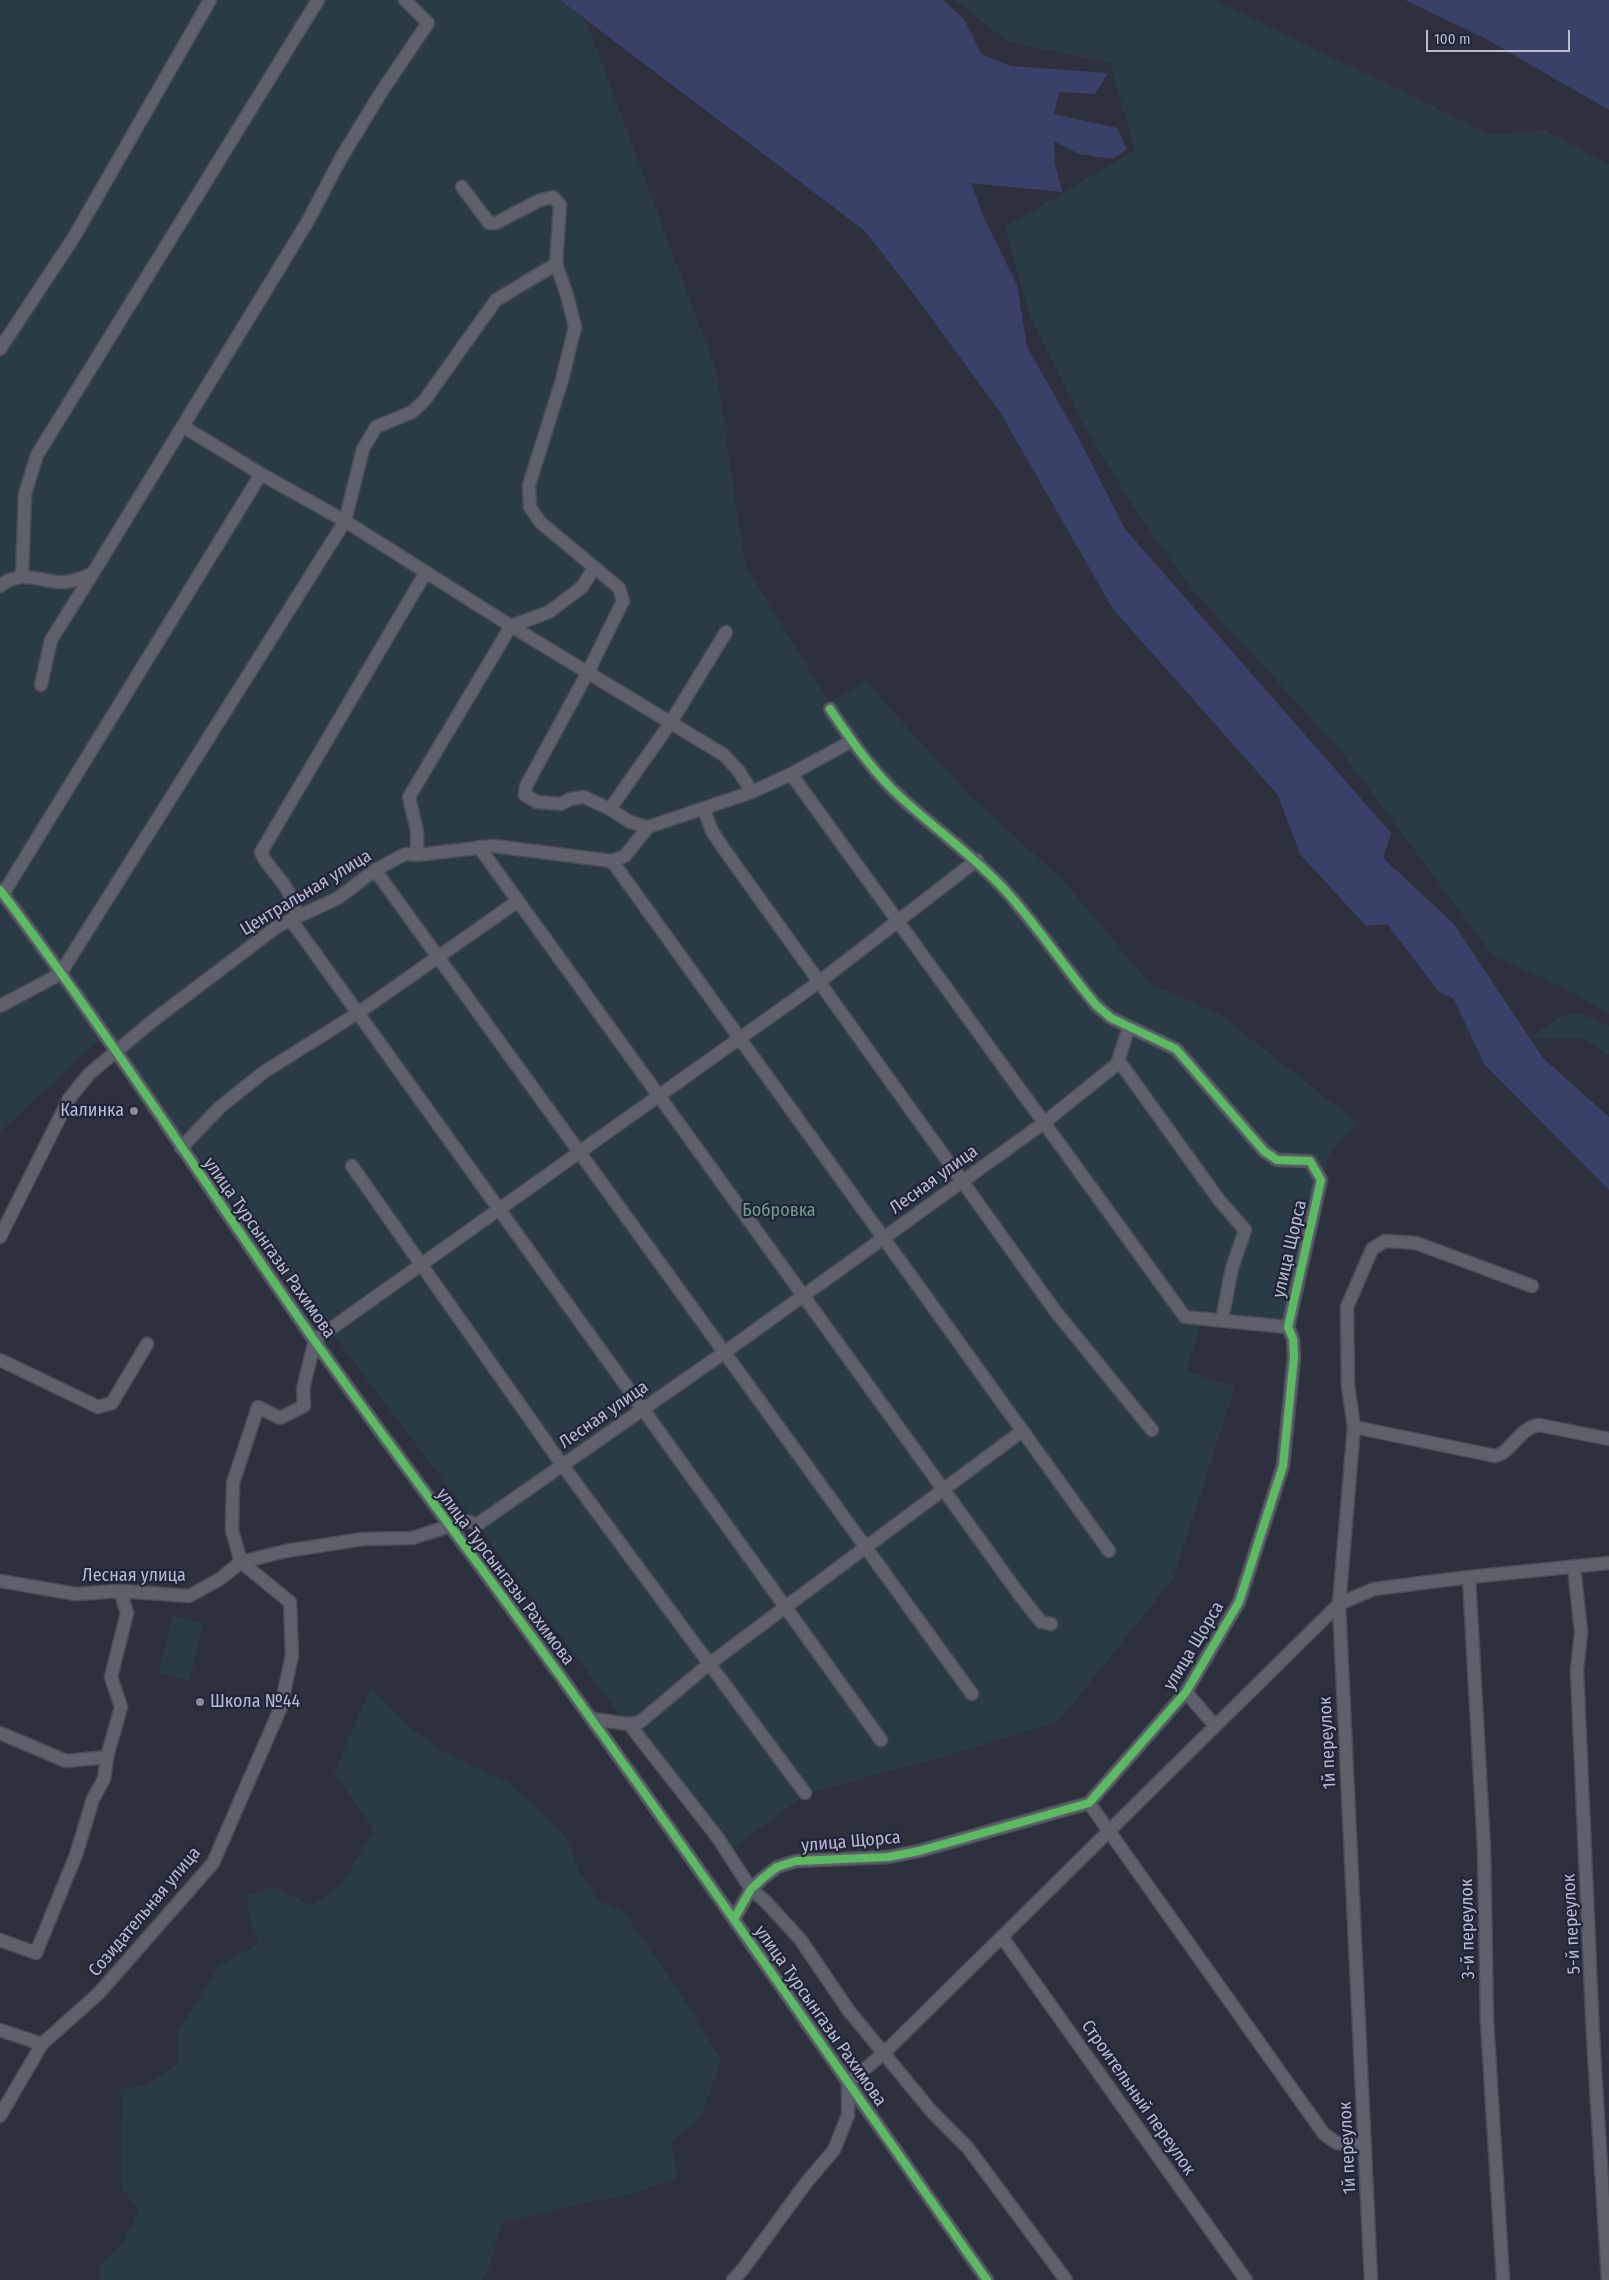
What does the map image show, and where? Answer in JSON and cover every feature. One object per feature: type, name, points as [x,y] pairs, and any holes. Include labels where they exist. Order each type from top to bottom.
[{"type":"street","points":[[0,349],[74,237],[210,0]]},
{"type":"street","points":[[22,576],[25,494],[37,455],[318,0]]},
{"type":"street","points":[[41,685],[51,640],[184,427],[308,221],[341,158],[382,91],[428,22],[405,0]]},
{"type":"street","points":[[462,187],[481,215],[489,223],[496,224],[540,200],[554,197],[560,206],[556,264],[567,295],[575,327],[562,380],[529,485],[530,507],[540,522],[619,588],[623,601],[588,672],[526,786],[525,795],[537,802],[561,804],[570,799],[584,797],[610,809],[630,822],[648,826],[704,810],[752,792],[792,774],[852,741]]},
{"type":"street","points":[[0,1006],[60,974],[345,521],[363,449],[376,427],[412,412],[424,400],[496,300],[556,264]]},
{"type":"street","points":[[184,427],[261,474],[345,521],[511,626],[724,755],[738,770],[752,792]]},
{"type":"street","points":[[2,892],[261,474]]},
{"type":"street","points":[[417,855],[417,831],[409,797],[511,626],[548,612],[582,587],[594,568]]},
{"type":"street","points":[[426,572],[261,852],[265,864],[282,881],[292,898],[294,918],[358,1013],[881,1740]]},
{"type":"street","points":[[0,586],[8,579],[22,576],[61,582],[79,580],[93,573]]},
{"type":"street","points":[[610,809],[671,722],[726,632]]},
{"type":"street","points":[[830,709],[852,741],[895,791],[976,860],[1005,890],[1096,1005],[1111,1018],[1129,1027],[1119,1061],[1219,1200],[1245,1230],[1232,1268],[1222,1320]]},
{"type":"street","points":[[792,774],[1185,1317],[1288,1327]]},
{"type":"street","points":[[704,810],[712,832],[726,852],[1056,1312],[1152,1430]]},
{"type":"street","points":[[648,826],[626,856],[612,861],[1109,1551]]},
{"type":"street","name":"Центральная улица","points":[[0,1237],[69,1100],[89,1074],[204,981],[278,926],[338,898],[375,870],[405,854],[417,855],[494,846],[612,861]]},
{"type":"street","points":[[479,847],[1041,1622],[1051,1624]]},
{"type":"street","points":[[241,1562],[232,1530],[233,1483],[235,1475],[258,1407],[280,1418],[304,1406],[303,1389],[314,1340],[819,982],[976,860]]},
{"type":"street","points":[[375,870],[972,1694]]},
{"type":"street","name":"улица Турсынгазы Рахимова","points":[[2,892],[116,1052],[314,1340],[448,1526],[506,1601],[592,1719],[987,2280]]},
{"type":"street","points":[[181,1148],[220,1108],[264,1072],[358,1013],[440,958],[518,901]]},
{"type":"street","name":"улица Щорса","points":[[734,1919],[751,1890],[777,1868],[796,1861],[888,1857],[919,1851],[1089,1803],[1186,1692],[1239,1602],[1283,1466],[1294,1358],[1293,1339],[1288,1327],[1321,1180],[1310,1161],[1277,1160],[1264,1151],[1181,1053],[1160,1040],[1129,1027]]},
{"type":"street","name":"Лесная улица","points":[[0,1581],[76,1594],[120,1591],[189,1596],[220,1579],[241,1562],[286,1551],[363,1539],[412,1538],[466,1521],[478,1524],[725,1352],[1045,1122],[1119,1061]]},
{"type":"street","points":[[352,1166],[563,1466],[805,1792]]},
{"type":"street","name":"1й переулок","points":[[1371,2280],[1339,1604],[1354,1427],[1348,1386],[1347,1306],[1372,1249],[1385,1241],[1407,1241],[1532,1286]]},
{"type":"street","points":[[0,1360],[98,1406],[112,1403],[147,1344]]},
{"type":"street","points":[[1354,1427],[1495,1456],[1504,1452],[1531,1426],[1539,1425],[1609,1439]]},
{"type":"street","points":[[592,1719],[629,1724],[640,1722],[709,1664],[1022,1431]]},
{"type":"street","name":"Созидательная улица","points":[[0,2116],[42,2044],[99,1993],[213,1863],[281,1707],[292,1655],[290,1602],[241,1562]]},
{"type":"street","points":[[733,2280],[834,2150],[848,2115],[848,2083],[884,2052],[1002,1937],[1107,1831],[1339,1604],[1374,1589],[1609,1563]]},
{"type":"street","name":"5-й переулок","points":[[1574,1567],[1581,1632],[1577,1671],[1593,2036],[1608,2280]]},
{"type":"street","name":"3-й переулок","points":[[1469,1577],[1484,1849],[1487,2021],[1503,2280]]},
{"type":"street","points":[[0,1940],[36,1953],[76,1855],[93,1799],[104,1779],[107,1757],[121,1707],[111,1677],[127,1613],[120,1591]]},
{"type":"street","points":[[1186,1692],[1215,1726]]},
{"type":"street","points":[[629,1724],[718,1838],[751,1890],[766,1902],[800,1939],[850,2011],[932,2112],[968,2148],[1066,2280]]},
{"type":"street","points":[[0,1733],[66,1761],[107,1757]]},
{"type":"street","points":[[1089,1803],[1107,1831],[1324,2134],[1337,2143],[1365,2146]]},
{"type":"street","name":"Строительный переулок","points":[[1002,1937],[1246,2280]]},
{"type":"street","points":[[0,2030],[42,2044]]},
{"type":"green space","name":"Бобровка","points":[[0,0],[560,0],[586,21],[716,370],[745,565],[829,702],[866,682],[971,797],[1064,881],[1150,984],[1218,1013],[1358,1123],[1342,1138],[1328,1157],[1309,1224],[1287,1328],[1204,1317],[1186,1371],[1235,1387],[1173,1579],[1059,1721],[943,1757],[808,1793],[725,1854],[106,1033],[0,1132]]},
{"type":"green space","points":[[954,0],[1214,0],[1492,135],[1544,130],[1609,164],[1609,1014],[1563,987],[1493,956],[1338,747],[1192,589],[1138,514],[1082,422],[1030,317],[1005,227],[1135,150],[1110,63],[1009,42]]},
{"type":"green space","points":[[1579,1013],[1609,1027],[1609,1055],[1583,1039],[1529,1038],[1562,1016]]},
{"type":"green space","points":[[173,1616],[203,1623],[190,1681],[159,1673]]},
{"type":"green space","points":[[371,1687],[411,1728],[448,1755],[509,1783],[566,1837],[580,1873],[598,1900],[623,1911],[675,1985],[721,2060],[701,2115],[672,2142],[677,2178],[631,2194],[565,2207],[501,2223],[489,2268],[481,2280],[99,2280],[101,2264],[121,2245],[139,2211],[122,2188],[123,2090],[147,2084],[177,2065],[178,2032],[218,1967],[260,1943],[249,1919],[247,1895],[274,1886],[311,1906],[343,1883],[374,1829],[334,1773]]},
{"type":"water","points":[[560,0],[943,0],[964,19],[982,55],[1011,66],[1108,73],[1095,94],[1059,92],[1054,114],[1117,128],[1127,149],[1113,159],[1079,154],[1054,141],[1055,164],[1062,192],[971,183],[984,218],[1017,285],[1027,347],[1077,435],[1125,529],[1391,833],[1383,858],[1454,924],[1543,1058],[1609,1117],[1609,1190],[1484,1064],[1454,999],[1439,992],[1387,924],[1366,926],[1300,854],[1278,795],[1113,609],[1000,412],[865,231]]},
{"type":"water","points":[[1405,0],[1609,0],[1609,110],[1486,39]]},
{"type":"cycle path","points":[[734,1919],[751,1889],[777,1867],[796,1861],[888,1857],[919,1851],[1089,1803],[1186,1692],[1239,1602],[1283,1466],[1294,1357],[1293,1339],[1288,1327],[1321,1180],[1310,1161],[1277,1160],[1264,1151],[1176,1049],[1111,1018],[1096,1005],[1004,889],[884,781],[852,741],[830,709]]},
{"type":"cycle path","points":[[0,890],[81,1001],[314,1340],[642,1790],[987,2280]]},
{"type":"place","name":"Калинка","points":[[134,1111]]},
{"type":"place","name":"Школа №44","points":[[200,1702]]}]
